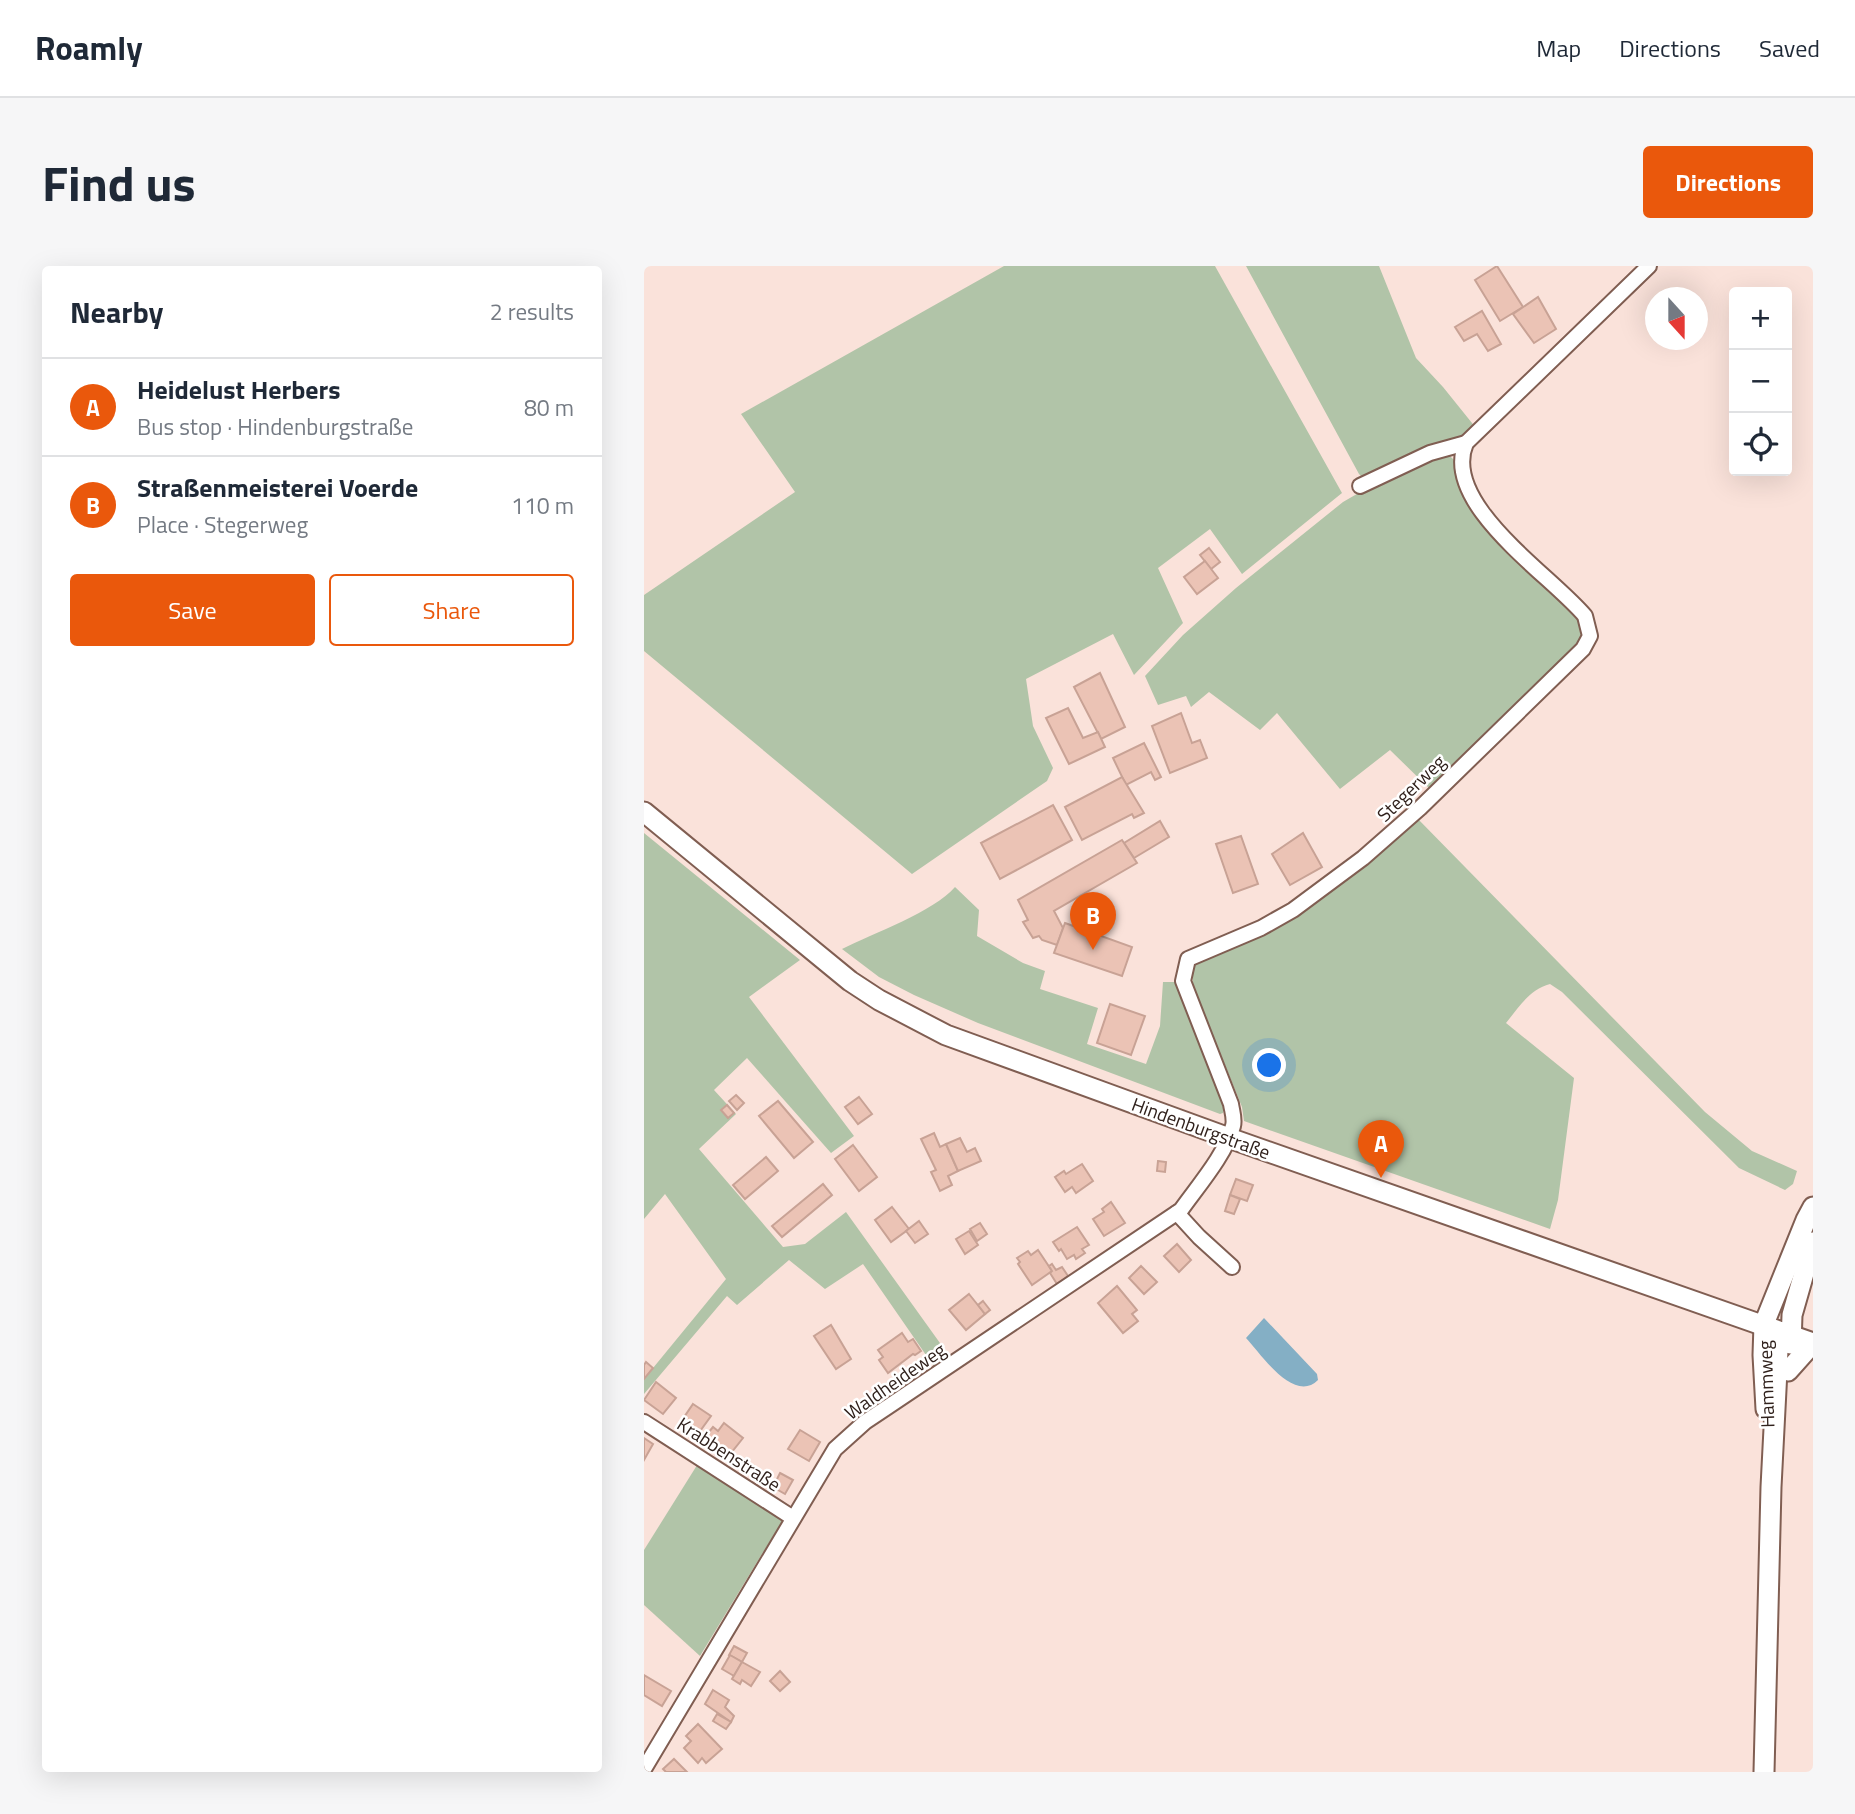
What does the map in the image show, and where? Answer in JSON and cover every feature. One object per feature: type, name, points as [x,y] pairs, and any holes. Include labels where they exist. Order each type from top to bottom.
[{"type":"main road","name":"Hindenburgstraße","points":[[644,812],[821,959],[879,1000],[946,1035],[1229,1138],[1813,1343]]},
{"type":"main road","name":"Hammweg","points":[[1764,1772],[1772,1487],[1763,1355],[1777,1330],[1806,1220],[1813,1207]]},
{"type":"main road","name":"Hammweg","points":[[1772,1487],[1788,1371],[1777,1330],[1783,1297],[1813,1222]]},
{"type":"main road","name":"Hammweg","points":[[1777,1330],[1792,1315],[1813,1242]]},
{"type":"main road","name":"Hammweg","points":[[1788,1371],[1813,1343]]},
{"type":"street","points":[[1360,486],[1430,453],[1466,443],[1649,266]]},
{"type":"street","name":"Stegerweg","points":[[1229,1138],[1234,1123],[1231,1104],[1183,981],[1188,959],[1261,928],[1293,910],[1363,858],[1420,808],[1583,649],[1590,636],[1585,616],[1480,510],[1463,478],[1461,456],[1466,443]]},
{"type":"street","name":"Waldheideweg","points":[[644,1769],[835,1449],[865,1422],[1177,1213],[1229,1138]]},
{"type":"street","points":[[1177,1213],[1232,1267]]},
{"type":"street","name":"Krabbenstraße","points":[[644,1422],[793,1518]]},
{"type":"green space","points":[[1004,266],[1215,266],[1342,493],[1242,574],[1210,529],[1158,568],[1183,623],[1134,675],[1113,634],[1026,679],[1033,726],[1053,768],[1047,781],[912,874],[644,651],[644,595],[795,492],[741,414]]},
{"type":"green space","points":[[1246,266],[1379,266],[1416,358],[1476,428],[1461,440],[1363,478]]},
{"type":"green space","points":[[1438,455],[1449,455],[1454,460],[1457,471],[1577,614],[1584,634],[1579,645],[1432,791],[1390,750],[1340,789],[1277,713],[1260,730],[1209,692],[1191,707],[1186,696],[1158,705],[1145,676],[1183,635],[1236,588],[1343,502],[1388,476]]},
{"type":"green space","points":[[1417,818],[1705,1112],[1752,1151],[1797,1171],[1793,1184],[1785,1190],[1739,1168],[1562,992],[1550,984],[1531,994],[1506,1023],[1574,1078],[1558,1200],[1550,1229],[1244,1121],[1242,1107],[1193,986],[1192,969],[1198,960],[1288,921],[1377,853]]},
{"type":"green space","points":[[644,833],[800,960],[749,997],[854,1136],[831,1153],[747,1058],[714,1090],[736,1114],[699,1149],[783,1247],[805,1244],[846,1212],[950,1357],[935,1368],[863,1264],[825,1289],[789,1260],[737,1305],[727,1296],[644,1394],[644,1379],[726,1279],[665,1194],[644,1219]]},
{"type":"green space","points":[[955,887],[979,910],[977,936],[1023,963],[1045,971],[1040,989],[1098,1008],[1087,1044],[1146,1064],[1160,1026],[1163,982],[1176,982],[1224,1105],[1223,1113],[978,1023],[879,977],[842,949],[933,905]]},
{"type":"green space","points":[[699,1462],[784,1518],[700,1656],[644,1605],[644,1550]]},
{"type":"water","points":[[1264,1318],[1317,1374],[1318,1380],[1309,1386],[1299,1386],[1279,1374],[1260,1355],[1246,1338]]},
{"type":"building","points":[[1497,266],[1523,307],[1500,321],[1475,280]]},
{"type":"building","points":[[1538,297],[1556,329],[1534,343],[1513,314]]},
{"type":"building","points":[[1482,311],[1501,344],[1488,351],[1477,334],[1464,341],[1455,327]]},
{"type":"building","points":[[1209,548],[1220,562],[1211,569],[1200,555]]},
{"type":"building","points":[[1205,561],[1218,578],[1197,594],[1184,577]]},
{"type":"building","points":[[1100,673],[1125,727],[1101,739],[1074,687]]},
{"type":"building","points":[[1068,708],[1083,738],[1098,732],[1105,747],[1069,764],[1046,718]]},
{"type":"building","points":[[1181,713],[1192,743],[1200,740],[1207,758],[1170,773],[1152,726]]},
{"type":"building","points":[[1144,743],[1161,777],[1155,780],[1151,772],[1126,785],[1113,758]]},
{"type":"building","points":[[1122,777],[1144,813],[1134,818],[1132,814],[1082,840],[1065,807]]},
{"type":"building","points":[[1053,805],[1072,840],[1000,879],[981,843]]},
{"type":"building","points":[[1160,821],[1169,837],[1134,858],[1124,843]]},
{"type":"building","points":[[1303,833],[1322,867],[1290,885],[1272,854]]},
{"type":"building","points":[[1241,836],[1258,884],[1233,893],[1216,844]]},
{"type":"building","points":[[1122,840],[1137,863],[1054,911],[1063,928],[1057,945],[1042,940],[1039,936],[1033,938],[1023,922],[1028,920],[1018,900]]},
{"type":"building","points":[[1065,923],[1132,947],[1122,976],[1054,953]]},
{"type":"building","points":[[1110,1004],[1145,1016],[1131,1055],[1097,1043]]},
{"type":"building","points":[[736,1095],[744,1103],[737,1110],[729,1101]]},
{"type":"building","points":[[859,1097],[872,1114],[858,1124],[845,1107]]},
{"type":"building","points":[[778,1101],[813,1142],[794,1158],[759,1116]]},
{"type":"building","points":[[727,1105],[734,1113],[728,1118],[721,1110]]},
{"type":"building","points":[[934,1133],[940,1147],[946,1144],[958,1171],[948,1176],[952,1185],[940,1191],[931,1172],[936,1170],[921,1139]]},
{"type":"building","points":[[960,1138],[967,1152],[975,1148],[981,1161],[958,1171],[946,1144]]},
{"type":"building","points":[[853,1145],[877,1177],[859,1191],[835,1159]]},
{"type":"building","points":[[766,1157],[778,1171],[745,1199],[733,1185]]},
{"type":"building","points":[[1158,1161],[1166,1162],[1165,1172],[1157,1171]]},
{"type":"building","points":[[1082,1164],[1093,1181],[1076,1193],[1072,1187],[1065,1192],[1055,1177]]},
{"type":"building","points":[[1236,1179],[1253,1185],[1247,1201],[1230,1195]]},
{"type":"building","points":[[823,1184],[832,1195],[782,1237],[772,1226]]},
{"type":"building","points":[[1230,1195],[1240,1199],[1234,1214],[1225,1211]]},
{"type":"building","points":[[1111,1202],[1125,1223],[1104,1236],[1093,1219],[1104,1212],[1102,1209]]},
{"type":"building","points":[[892,1207],[909,1229],[891,1242],[875,1220]]},
{"type":"building","points":[[919,1221],[928,1234],[915,1243],[906,1231]]},
{"type":"building","points":[[980,1223],[987,1234],[977,1241],[970,1229]]},
{"type":"building","points":[[1077,1227],[1089,1245],[1082,1249],[1085,1253],[1076,1259],[1074,1255],[1067,1259],[1053,1242]]},
{"type":"building","points":[[969,1231],[978,1245],[965,1254],[956,1239]]},
{"type":"building","points":[[1177,1244],[1191,1260],[1179,1272],[1164,1256]]},
{"type":"building","points":[[1038,1250],[1052,1271],[1032,1285],[1017,1258],[1028,1251],[1031,1255]]},
{"type":"building","points":[[1052,1264],[1056,1270],[1062,1267],[1068,1276],[1057,1284],[1050,1273],[1052,1271],[1049,1266]]},
{"type":"building","points":[[1141,1266],[1157,1282],[1144,1294],[1129,1278]]},
{"type":"building","points":[[1117,1286],[1137,1310],[1132,1314],[1138,1321],[1123,1333],[1098,1303]]},
{"type":"building","points":[[969,1294],[985,1314],[966,1330],[949,1310]]},
{"type":"building","points":[[983,1301],[990,1310],[985,1314],[978,1305]]},
{"type":"building","points":[[831,1325],[851,1359],[836,1369],[814,1336]]},
{"type":"building","points":[[902,1333],[908,1342],[913,1339],[921,1351],[888,1373],[879,1360],[883,1357],[878,1350]]},
{"type":"building","points":[[646,1362],[653,1368],[644,1379],[644,1365]]},
{"type":"building","points":[[656,1382],[676,1398],[663,1414],[644,1400]]},
{"type":"building","points":[[693,1404],[711,1416],[695,1438],[678,1426]]},
{"type":"building","points":[[724,1423],[743,1438],[727,1458],[703,1439],[713,1427],[718,1431]]},
{"type":"building","points":[[800,1430],[820,1442],[809,1461],[788,1449]]},
{"type":"building","points":[[644,1438],[653,1444],[644,1460]]},
{"type":"building","points":[[780,1473],[793,1480],[785,1494],[773,1487]]},
{"type":"building","points":[[734,1646],[747,1653],[742,1662],[729,1655]]},
{"type":"building","points":[[730,1655],[742,1662],[734,1676],[722,1669]]},
{"type":"building","points":[[742,1662],[760,1672],[751,1686],[742,1680],[740,1684],[732,1679]]},
{"type":"building","points":[[780,1671],[790,1682],[780,1691],[770,1681]]},
{"type":"building","points":[[644,1675],[671,1691],[662,1706],[644,1695]]},
{"type":"building","points":[[713,1690],[729,1700],[725,1707],[734,1716],[731,1722],[705,1704]]},
{"type":"building","points":[[717,1714],[731,1722],[726,1729],[713,1721]]},
{"type":"building","points":[[698,1724],[722,1749],[706,1763],[702,1758],[698,1763],[684,1748],[691,1741],[686,1736]]},
{"type":"building","points":[[674,1759],[687,1772],[666,1772],[663,1769]]},
{"type":"place","name":"Straßenmeisterei Voerde","points":[[1093,950]]},
{"type":"place","name":"Heidelust Herbers","points":[[1381,1178]]}]
